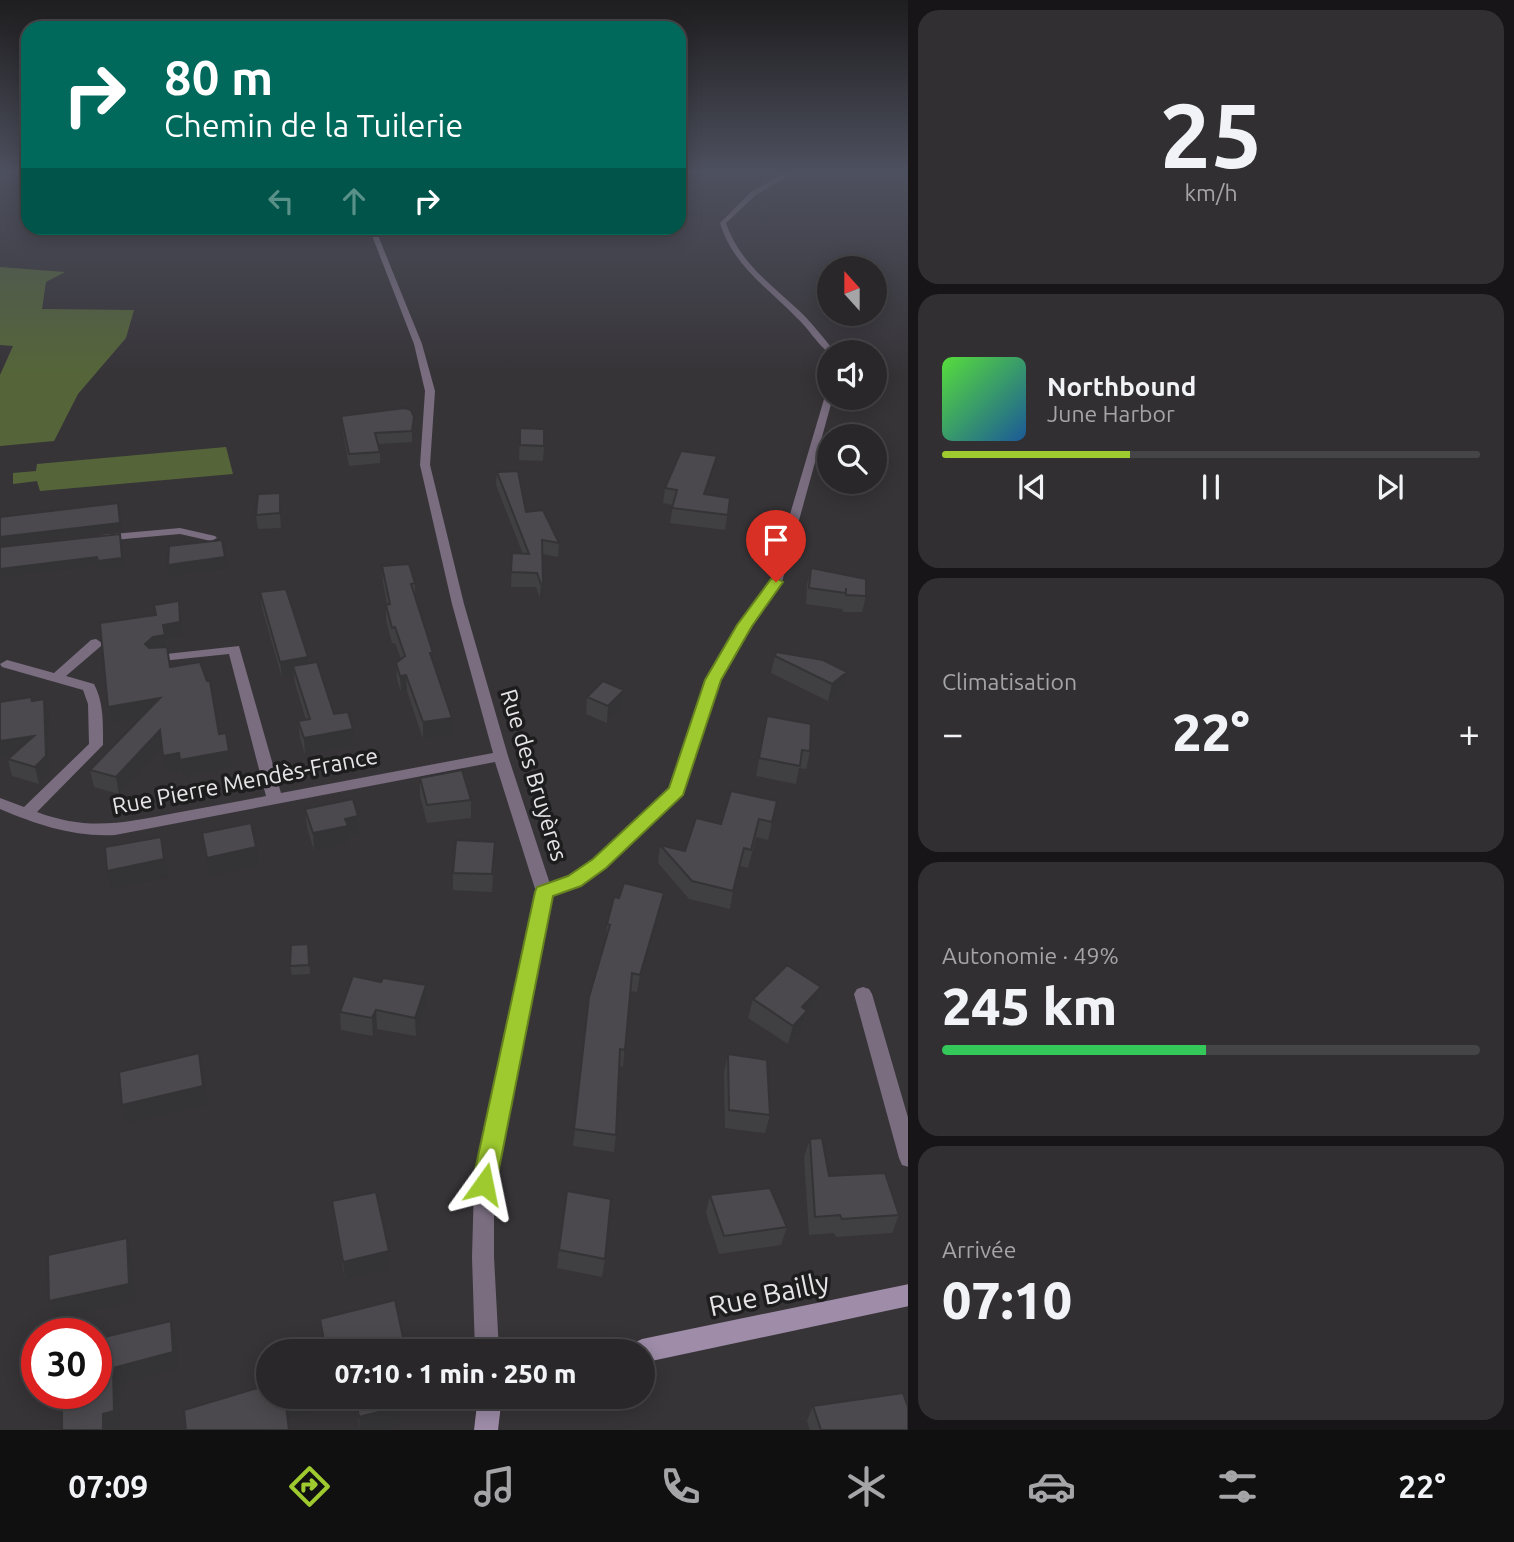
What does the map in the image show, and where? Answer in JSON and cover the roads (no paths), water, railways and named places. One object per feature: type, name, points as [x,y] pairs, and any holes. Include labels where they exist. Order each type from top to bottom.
[{"type":"street","name":"Rue des Bruyères","points":[[377,240],[418,344],[430,391],[425,465],[458,604],[501,756],[544,892],[484,1184],[483,1257],[486,1339]]},
{"type":"street","points":[[728,240],[742,262],[803,319],[821,340]]},
{"type":"street","points":[[544,892],[574,881],[599,863],[677,791],[713,680],[745,625],[776,582],[825,410]]},
{"type":"street","points":[[93,539],[180,531],[211,538]]},
{"type":"street","points":[[56,678],[96,643]]},
{"type":"street","points":[[157,659],[234,649],[275,800]]},
{"type":"street","points":[[7,664],[89,687],[92,691],[96,745],[26,814]]},
{"type":"street","name":"Rue Pierre Mendès-France","points":[[0,803],[73,830],[115,830],[501,756]]},
{"type":"street","points":[[863,994],[908,1158]]},
{"type":"street","name":"Rue Bailly","points":[[655,1348],[908,1295]]},
{"type":"street","points":[[486,1430],[488,1409]]}]
